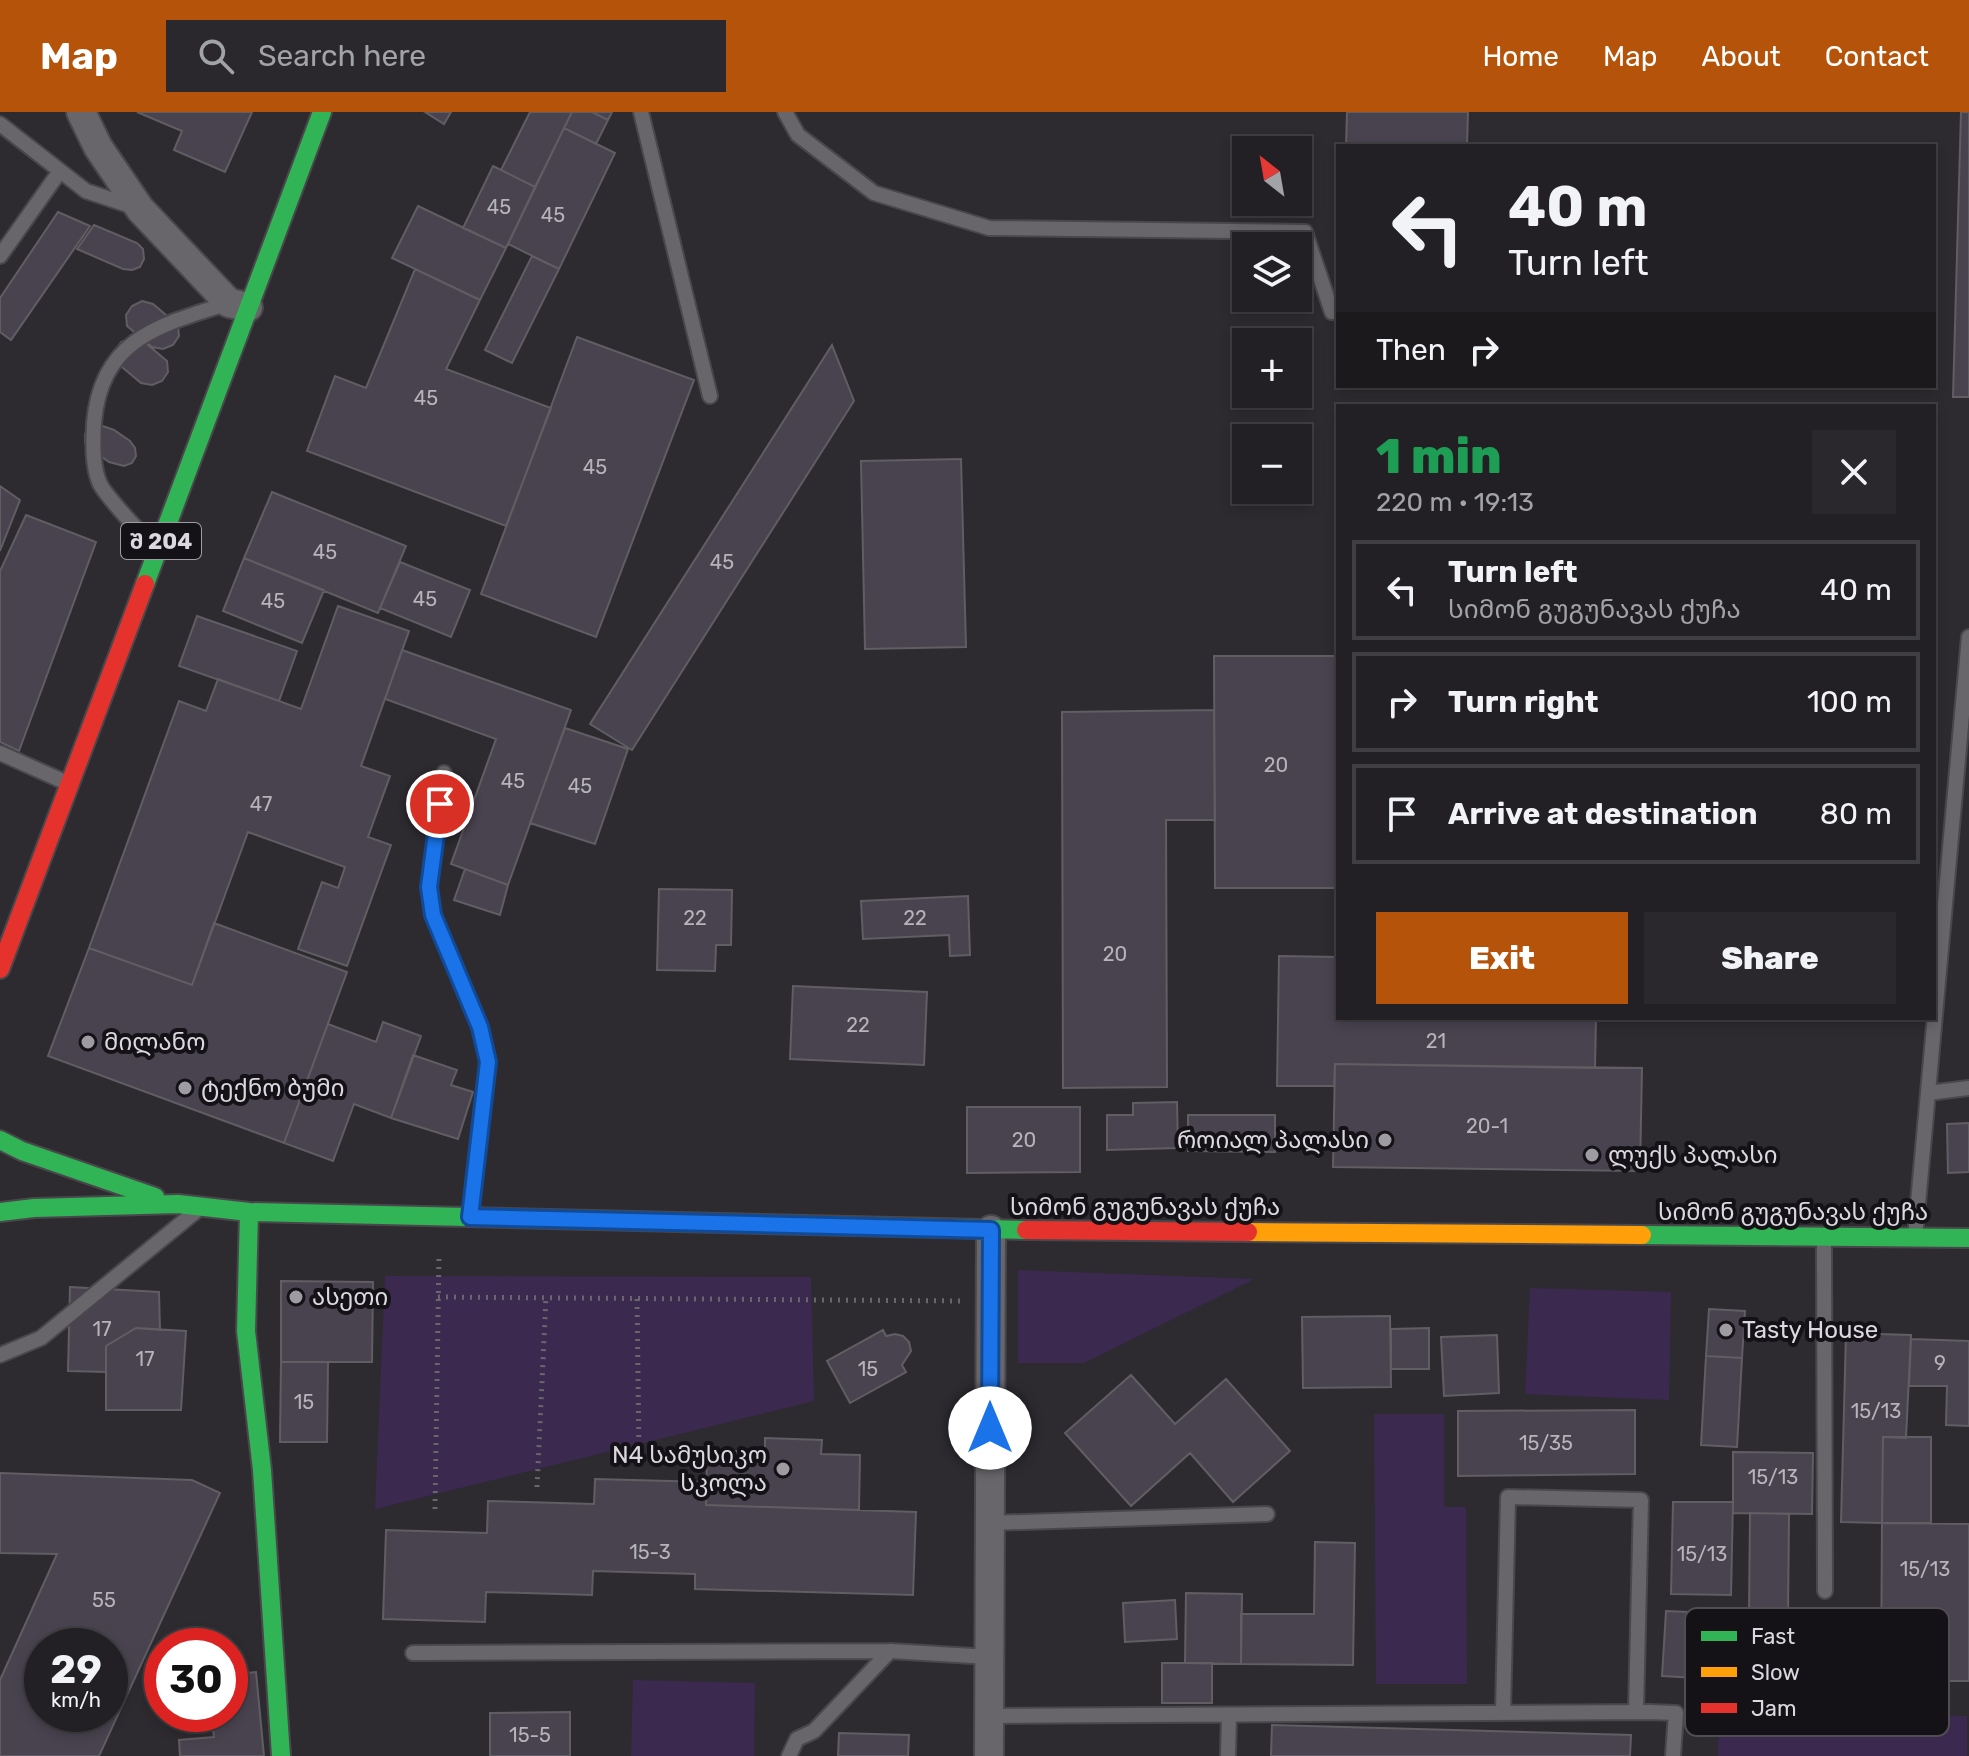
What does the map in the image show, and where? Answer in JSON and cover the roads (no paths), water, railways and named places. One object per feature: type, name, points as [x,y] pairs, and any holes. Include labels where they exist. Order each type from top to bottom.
[{"type":"main road","name":"შ 204","points":[[0,969],[157,552],[238,305],[322,112]]},
{"type":"main road","name":"სიმონ გუგუნავას ქუჩა","points":[[0,1140],[22,1151],[178,1204]]},
{"type":"main road","name":"სიმონ გუგუნავას ქუჩა","points":[[0,1212],[34,1208],[178,1204],[249,1212],[991,1230],[1969,1238]]},
{"type":"main road","points":[[249,1212],[246,1331],[262,1470],[281,1756]]},
{"type":"street","points":[[81,112],[98,147],[140,209],[238,305]]},
{"type":"street","points":[[989,1756],[991,1230]]},
{"type":"lane","points":[[641,112],[710,396]]},
{"type":"lane","points":[[785,112],[798,135],[874,193],[989,228],[1305,232],[1332,312],[1336,312]]},
{"type":"lane","points":[[0,124],[86,191],[140,209]]},
{"type":"lane","points":[[0,256],[60,171]]},
{"type":"lane","points":[[157,552],[100,484],[92,447],[96,398],[110,367],[129,345],[166,323],[238,305]]},
{"type":"lane","points":[[1936,1004],[1969,637]]},
{"type":"lane","points":[[0,753],[69,784]]},
{"type":"lane","points":[[444,773],[429,887],[433,915],[480,1027],[488,1062],[470,1217]]},
{"type":"lane","points":[[1915,1237],[1935,1020]]},
{"type":"lane","points":[[1928,1093],[1969,1088]]},
{"type":"lane","points":[[0,1355],[41,1338],[202,1207]]},
{"type":"lane","points":[[1824,1237],[1825,1591]]},
{"type":"lane","points":[[1503,1712],[1508,1497],[1641,1500],[1636,1711]]},
{"type":"lane","points":[[990,1523],[1267,1514]]},
{"type":"lane","points":[[789,1756],[797,1739],[814,1731],[890,1651]]},
{"type":"lane","points":[[413,1653],[890,1651],[990,1657]]},
{"type":"lane","points":[[989,1716],[1676,1713],[1673,1756]]},
{"type":"lane","points":[[1228,1756],[1229,1715]]},
{"type":"place","name":"მილანო","points":[[88,1042]]},
{"type":"place","name":"ტექნო ბუმი","points":[[185,1088]]},
{"type":"place","name":"როიალ პალასი","points":[[1385,1140]]},
{"type":"place","name":"ლუქს პალასი","points":[[1592,1155]]},
{"type":"place","name":"ასეთი","points":[[296,1297]]},
{"type":"place","name":"Tasty House","points":[[1726,1330]]},
{"type":"place","name":"N4 სამუსიკო სკოლა","points":[[783,1469]]}]
